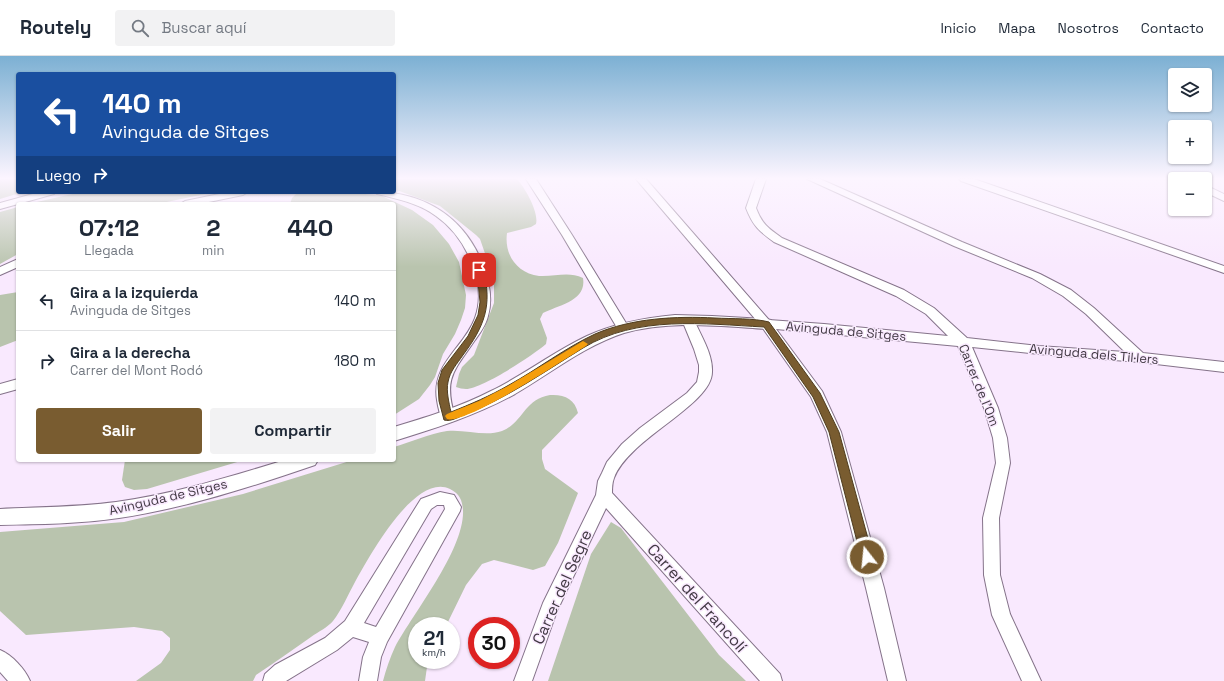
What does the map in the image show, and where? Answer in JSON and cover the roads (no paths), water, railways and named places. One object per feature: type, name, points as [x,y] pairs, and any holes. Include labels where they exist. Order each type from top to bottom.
[{"type":"street","points":[[429,208],[441,215],[455,228],[466,242],[475,258],[482,281],[482,315],[472,337],[446,372],[442,383],[448,417]]},
{"type":"street","points":[[550,208],[623,328]]},
{"type":"street","points":[[665,208],[766,324],[817,395],[834,432],[875,588],[897,681]]},
{"type":"street","name":"Carrer de l'Om","points":[[751,208],[756,221],[764,230],[778,240],[900,292],[930,311],[950,332],[963,342],[991,408],[1000,438],[1003,462],[991,518],[992,575],[1001,615],[1032,681]]},
{"type":"street","points":[[878,208],[958,244],[1036,276],[1067,294],[1090,311],[1139,357]]},
{"type":"street","points":[[1047,208],[1224,270]]},
{"type":"street","points":[[0,272],[16,263]]},
{"type":"street","name":"Avinguda de Sitges","points":[[396,433],[483,404],[512,388],[581,345],[600,336],[623,328],[648,323],[688,320],[766,324],[963,342]]},
{"type":"street","name":"Carrer del Segre","points":[[523,681],[551,605],[604,495],[607,477],[621,455],[650,427],[686,401],[699,389],[706,377],[705,363],[688,320]]},
{"type":"street","name":"Avinguda dels Til·lers","points":[[963,342],[1039,350],[1139,357],[1224,367]]},
{"type":"street","points":[[0,388],[16,384]]},
{"type":"street","name":"Avinguda de Sitges","points":[[0,517],[85,514],[119,510],[212,489],[302,462]]},
{"type":"street","name":"Carrer del Francolí","points":[[604,495],[773,681]]},
{"type":"street","points":[[272,681],[282,672],[330,644],[351,627],[426,504],[439,498],[449,500],[453,507],[452,511],[380,637],[372,657],[368,681]]},
{"type":"street","points":[[351,627],[380,637]]},
{"type":"street","points":[[0,659],[21,681]]}]
